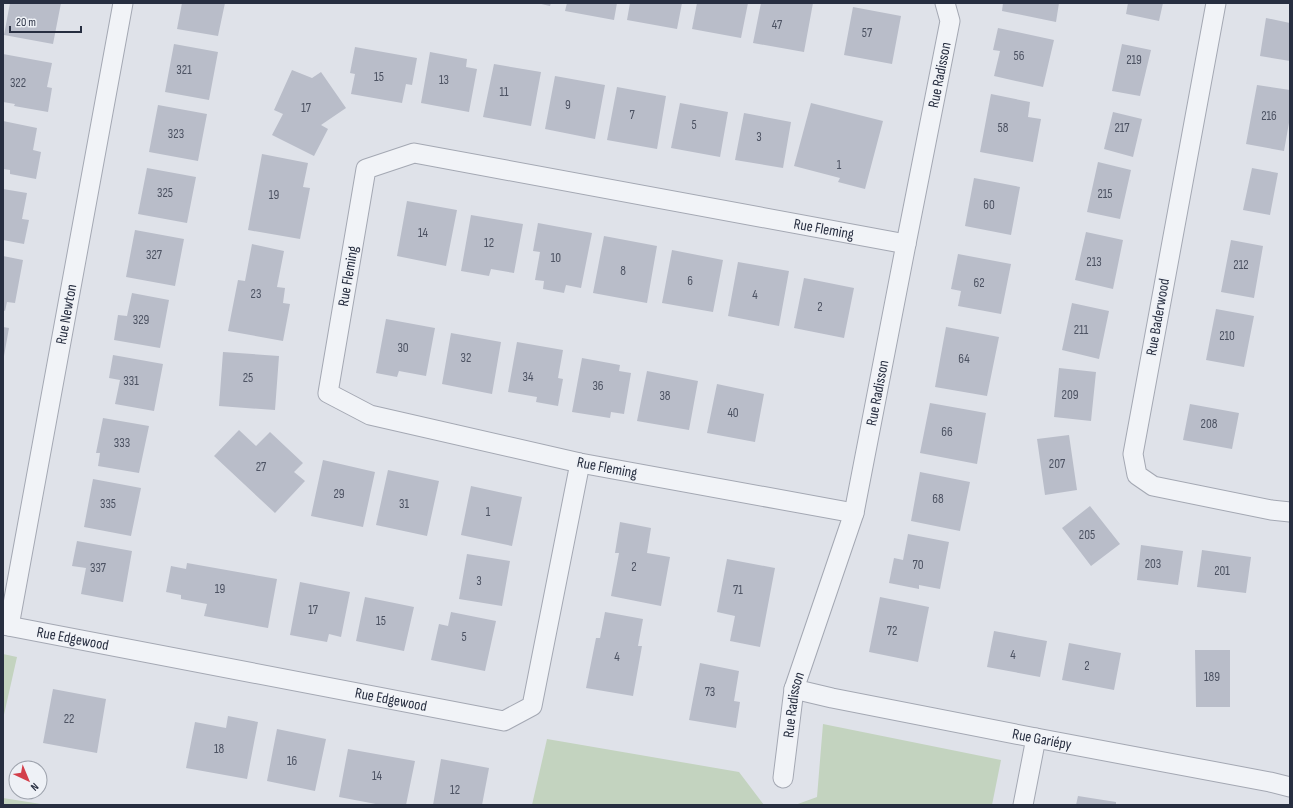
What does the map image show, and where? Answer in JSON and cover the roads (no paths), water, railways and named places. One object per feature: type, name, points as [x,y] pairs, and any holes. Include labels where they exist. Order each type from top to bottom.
[{"type":"street","name":"Rue Newton","points":[[6,626],[123,3]]},
{"type":"street","name":"Rue Radisson","points":[[783,778],[794,689],[854,513],[950,21],[945,3]]},
{"type":"street","name":"Rue Baderwood","points":[[1216,3],[1133,454],[1137,475],[1153,486],[1271,510],[1290,512]]},
{"type":"street","name":"Rue Fleming","points":[[854,513],[580,463],[370,415],[328,393],[366,169],[414,153],[906,244]]},
{"type":"street","name":"Rue Edgewood","points":[[6,626],[504,721],[532,706],[580,463]]},
{"type":"street","name":"Rue Gariépy","points":[[794,689],[832,698],[1290,787]]},
{"type":"street","points":[[1023,805],[1036,738]]}]
